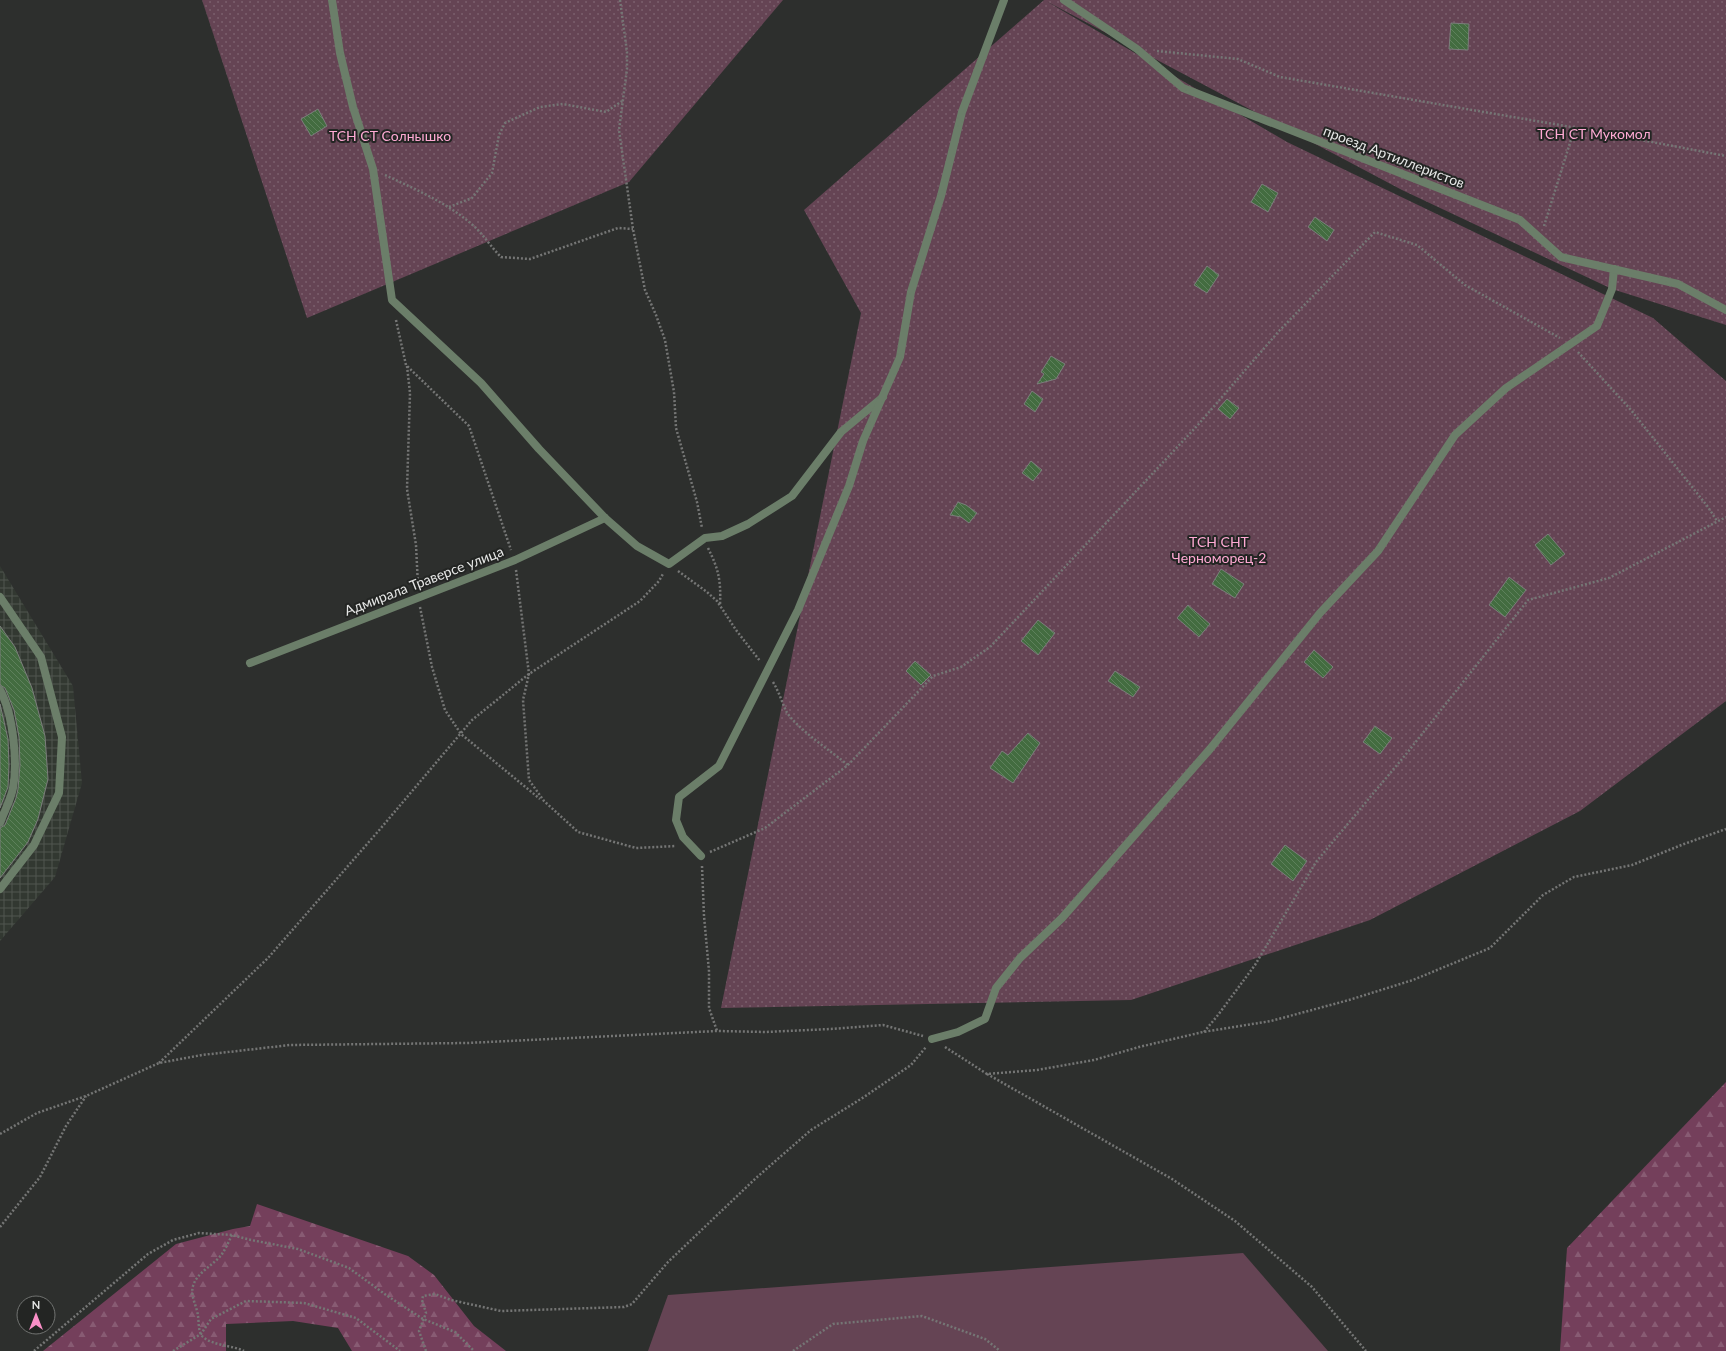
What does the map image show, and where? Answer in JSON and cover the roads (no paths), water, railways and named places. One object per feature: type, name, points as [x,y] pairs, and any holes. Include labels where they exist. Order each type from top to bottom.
[{"type":"street","points":[[332,0],[340,53],[353,107],[373,169],[392,300],[481,383],[539,449],[605,518],[637,546],[669,564],[704,539],[722,536],[748,524],[792,496],[841,432],[884,396]]},
{"type":"street","points":[[701,856],[683,837],[676,820],[679,797],[719,766],[798,610],[849,486],[863,441],[900,357],[910,292],[941,196],[962,112],[1004,0]]},
{"type":"street","name":"проезд Артиллеристов","points":[[1064,0],[1137,49],[1183,88],[1520,220],[1561,257],[1678,284],[1726,310]]},
{"type":"street","points":[[932,1039],[958,1032],[985,1019],[996,988],[1020,958],[1062,918],[1195,767],[1320,613],[1378,551],[1455,435],[1506,388],[1597,326],[1612,289],[1614,269]]},
{"type":"street","name":"Адмирала Траверсе улица","points":[[250,663],[515,560],[605,518]]},
{"type":"street","points":[[0,598],[41,657],[62,737],[59,793],[34,845],[0,889]]},
{"type":"street","points":[[0,690],[4,698],[15,744],[13,788],[0,823]]},
{"type":"park label","name":"ТСН СТ Мукомол","points":[[1594,134]]},
{"type":"park label","name":"ТСН СТ Солнышко","points":[[390,136]]},
{"type":"park label","name":"ТСН СНТ Черноморец-2","points":[[1219,550]]}]
